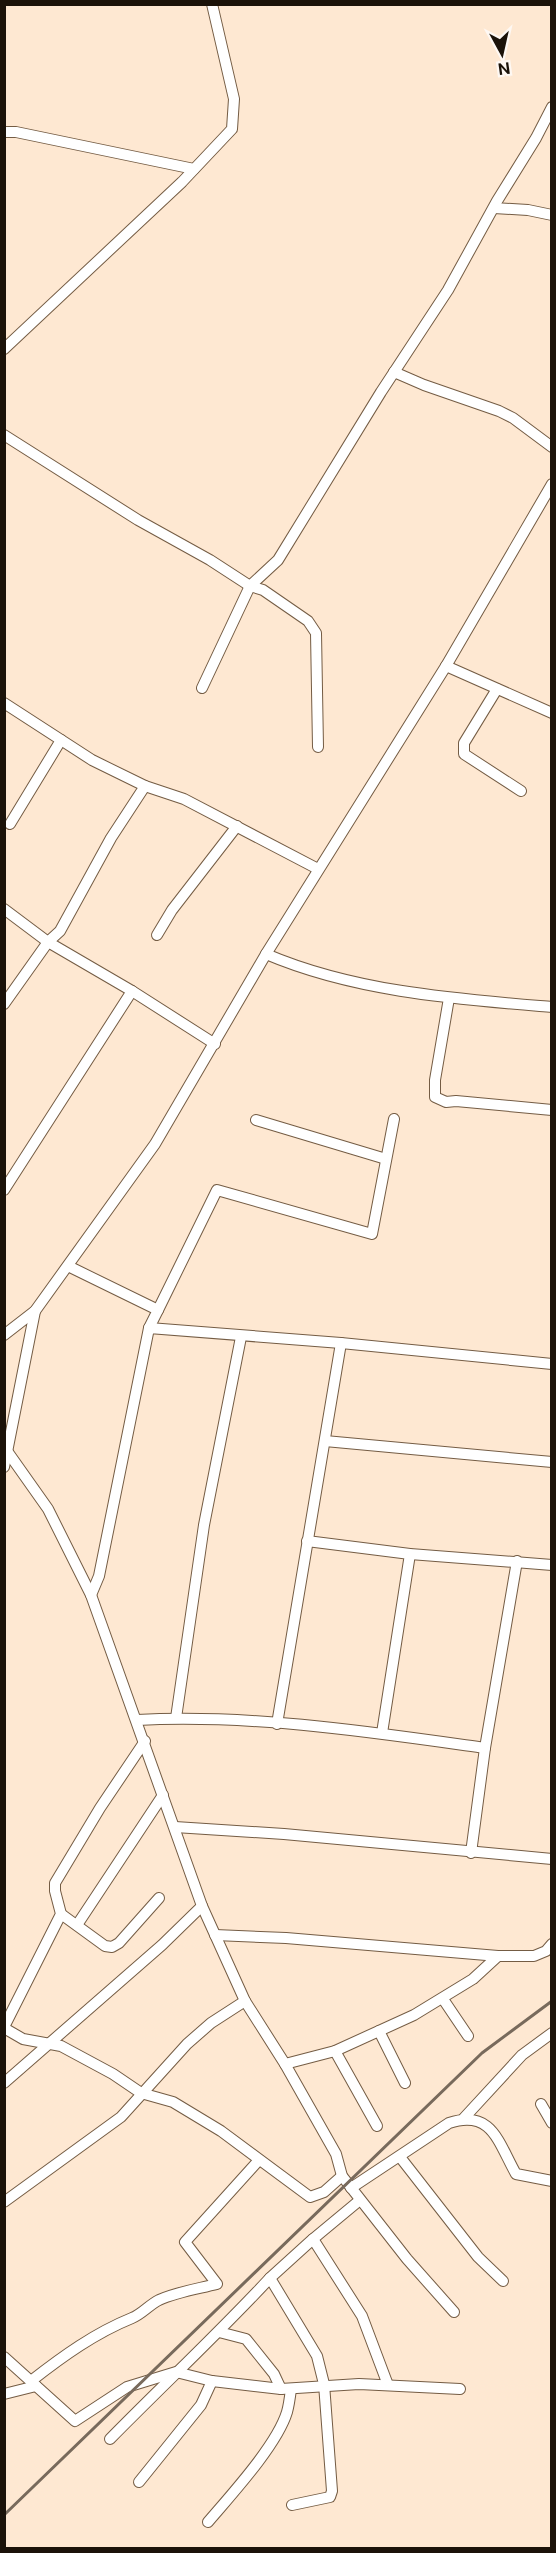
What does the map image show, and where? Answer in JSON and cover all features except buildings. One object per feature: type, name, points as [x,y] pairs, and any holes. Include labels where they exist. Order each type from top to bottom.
[{"type":"street","points":[[4,349],[194,169],[232,129],[234,99],[212,4]]},
{"type":"street","points":[[202,688],[250,586],[278,560],[394,372],[448,290],[552,107]]},
{"type":"street","points":[[4,132],[16,132],[194,169]]},
{"type":"street","points":[[494,208],[528,210],[552,215]]},
{"type":"street","points":[[394,372],[499,411],[513,418],[552,447]]},
{"type":"street","points":[[4,435],[130,515],[210,560],[250,586],[263,590],[308,621],[316,633],[318,747]]},
{"type":"street","points":[[4,1335],[35,1311],[155,1144],[266,954],[446,666],[552,484]]},
{"type":"street","points":[[446,666],[552,713]]},
{"type":"street","points":[[497,689],[464,743],[464,754],[521,791]]},
{"type":"street","points":[[4,703],[92,760],[145,786],[184,798],[318,869]]},
{"type":"street","points":[[10,824],[61,740]]},
{"type":"street","points":[[4,1004],[48,942],[60,931],[111,838],[145,786]]},
{"type":"street","points":[[157,935],[172,910],[237,826]]},
{"type":"street","points":[[4,909],[48,942],[132,991],[215,1044]]},
{"type":"street","points":[[266,954],[297,968],[449,998],[552,1007]]},
{"type":"street","points":[[4,1190],[132,991]]},
{"type":"street","points":[[449,998],[435,1080],[435,1097],[446,1102],[552,1110]]},
{"type":"street","points":[[91,1595],[99,1576],[149,1328],[217,1190],[372,1234],[394,1119]]},
{"type":"street","points":[[256,1120],[386,1159]]},
{"type":"street","points":[[68,1266],[158,1310]]},
{"type":"street","points":[[4,1467],[35,1311]]},
{"type":"street","points":[[149,1328],[241,1337],[341,1343],[552,1364]]},
{"type":"street","points":[[176,1718],[204,1525],[241,1337]]},
{"type":"street","points":[[277,1724],[341,1343]]},
{"type":"street","points":[[325,1441],[552,1462]]},
{"type":"street","points":[[7,1451],[48,1509],[91,1595],[202,1906],[245,2001],[285,2064],[336,2154],[342,2176],[407,2259],[454,2312]]},
{"type":"street","points":[[307,1541],[410,1554],[552,1565]]},
{"type":"street","points":[[381,1733],[410,1554]]},
{"type":"street","points":[[471,1853],[485,1748],[517,1561]]},
{"type":"street","points":[[137,1720],[176,1718],[277,1724],[381,1733],[485,1748]]},
{"type":"street","points":[[145,1741],[100,1808],[55,1883],[54,1891],[61,1914],[105,1946],[112,1947],[119,1943],[159,1898]]},
{"type":"street","points":[[77,1925],[163,1795]]},
{"type":"street","points":[[175,1827],[284,1834],[552,1859]]},
{"type":"street","points":[[4,2083],[162,1945],[202,1906]]},
{"type":"street","points":[[61,1914],[4,2028],[23,2038],[61,2046],[113,2074],[141,2093],[173,2102],[221,2131],[310,2197],[324,2192],[342,2176]]},
{"type":"street","points":[[215,1935],[286,1938],[498,1956],[534,1956],[550,1949]]},
{"type":"street","points":[[285,2064],[335,2052],[443,1999],[473,1979],[498,1956]]},
{"type":"street","points":[[443,1999],[468,2036]]},
{"type":"street","points":[[4,2202],[121,2117],[141,2093],[203,2030],[245,2001]]},
{"type":"street","points":[[379,2031],[405,2083]]},
{"type":"street","points":[[464,2118],[522,2055],[552,2033]]},
{"type":"street","points":[[335,2052],[377,2126]]},
{"type":"street","points":[[541,2104],[552,2124]]},
{"type":"street","points":[[351,2188],[449,2123],[464,2118],[475,2118],[485,2124],[516,2174],[551,2182]]},
{"type":"street","points":[[400,2157],[478,2257],[503,2280]]},
{"type":"street","points":[[4,2394],[34,2383],[70,2351],[119,2321],[139,2314],[157,2301],[216,2284],[185,2242],[259,2160]]},
{"type":"street","points":[[110,2439],[219,2332],[270,2278],[360,2200]]},
{"type":"street","points":[[313,2239],[362,2316],[388,2385]]},
{"type":"street","points":[[270,2278],[317,2356],[324,2384],[332,2491],[330,2497],[292,2505]]},
{"type":"street","points":[[208,2522],[277,2433],[287,2413],[286,2389],[246,2339],[219,2332]]},
{"type":"street","points":[[7,2362],[34,2383],[75,2421],[128,2387],[176,2372],[212,2381],[286,2389],[324,2384],[459,2389]]},
{"type":"street","points":[[139,2482],[201,2405],[212,2381]]},
{"type":"railway","points":[[4,2515],[482,2053],[552,2001]]}]
